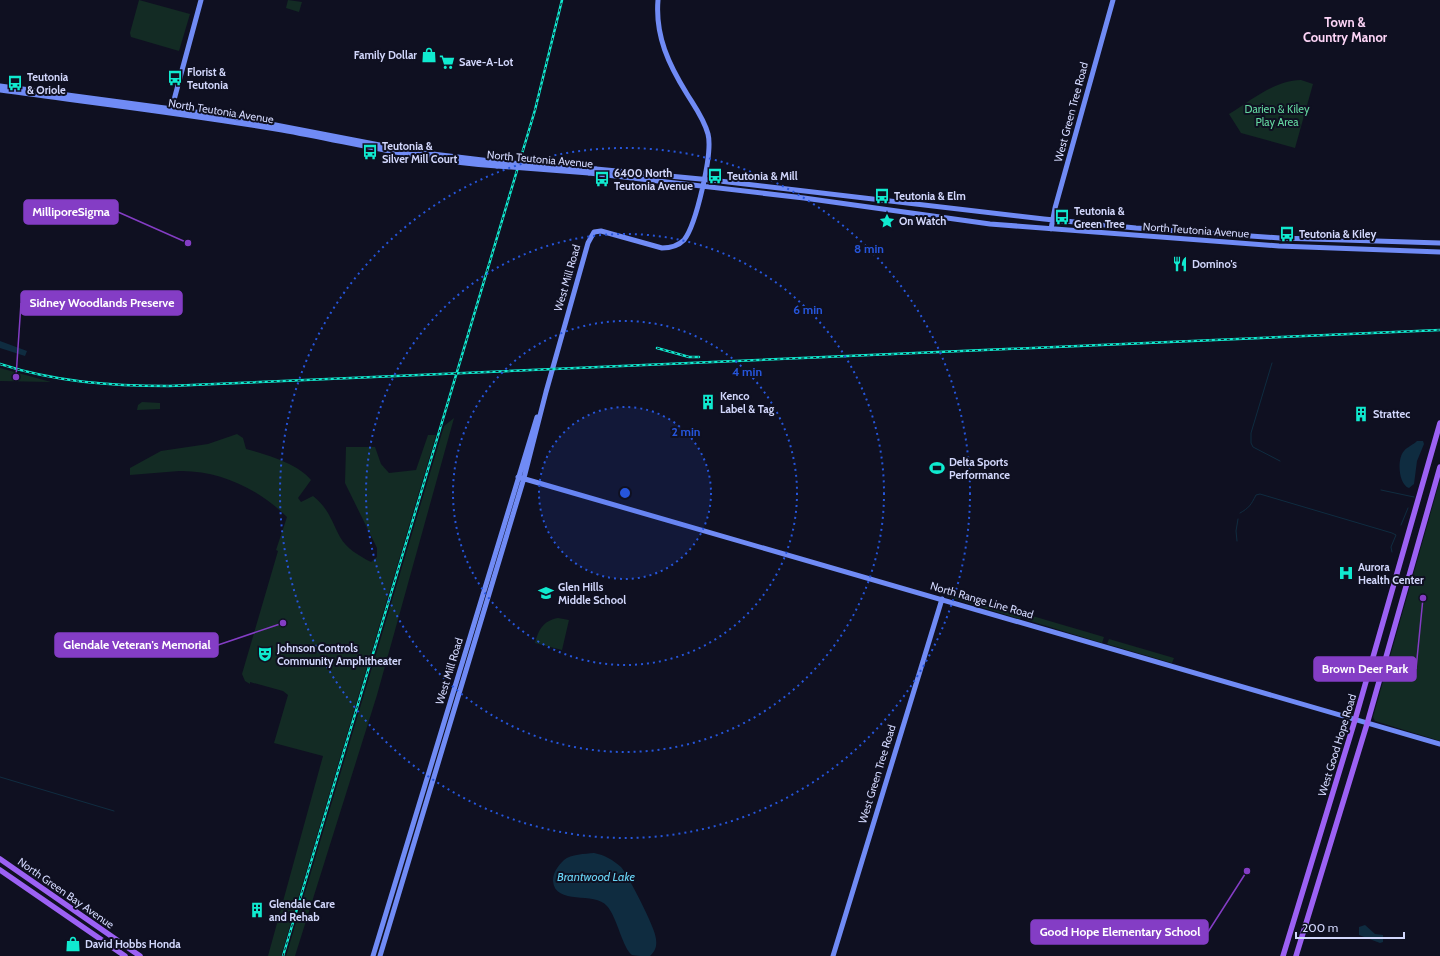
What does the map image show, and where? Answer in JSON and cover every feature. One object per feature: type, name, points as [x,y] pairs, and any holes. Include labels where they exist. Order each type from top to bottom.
[{"type":"main road","points":[[170,114],[201,0]]},
{"type":"main road","name":"West Mill Road","points":[[380,956],[546,392],[586,246],[592,235],[597,231],[601,231],[662,248],[676,246],[684,240],[687,234],[702,186],[710,152],[706,127],[665,54],[658,23],[658,0]]},
{"type":"main road","name":"West Green Tree Road","points":[[1051,229],[1113,0]]},
{"type":"main road","name":"North Teutonia Avenue","points":[[0,86],[171,107],[240,118],[429,154],[498,164],[596,169],[704,179],[1053,220],[1280,238],[1440,243]]},
{"type":"main road","name":"North Teutonia Avenue","points":[[0,90],[282,130],[428,158],[589,173],[702,186],[804,198],[990,224],[1279,246],[1440,252]]},
{"type":"main road","name":"West Good Hope Road","points":[[1283,956],[1355,720],[1440,423]]},
{"type":"main road","name":"West Good Hope Road","points":[[1296,956],[1367,724],[1440,467]]},
{"type":"main road","name":"West Mill Road","points":[[373,956],[521,478]]},
{"type":"main road","name":"North Range Line Road","points":[[521,478],[1440,744]]},
{"type":"main road","name":"West Green Tree Road","points":[[833,956],[942,599]]},
{"type":"main road","name":"North Green Bay Avenue","points":[[0,859],[140,956]]},
{"type":"main road","name":"North Green Bay Avenue","points":[[0,870],[125,956]]},
{"type":"green space","points":[[139,0],[190,14],[179,51],[131,37],[130,33]]},
{"type":"green space","points":[[288,0],[302,2],[299,12],[286,8]]},
{"type":"green space","name":"Darien & Kiley Play Area","points":[[1301,80],[1313,84],[1295,148],[1241,133],[1229,114],[1263,92],[1281,84]]},
{"type":"green space","points":[[0,368],[51,382],[0,381]]},
{"type":"green space","points":[[142,402],[160,403],[160,409],[137,410],[138,405]]},
{"type":"green space","points":[[454,418],[377,695],[295,956],[286,956],[444,426]]},
{"type":"green space","points":[[237,434],[243,438],[246,449],[281,460],[306,474],[311,480],[298,498],[301,502],[313,496],[326,510],[340,537],[346,545],[371,562],[377,557],[377,548],[345,483],[346,447],[375,447],[381,464],[389,473],[416,470],[428,435],[436,435],[281,956],[268,956],[323,756],[274,743],[288,695],[283,691],[250,682],[250,684],[245,681],[242,674],[278,551],[276,550],[287,517],[264,498],[251,490],[238,483],[209,474],[179,471],[130,475],[130,468],[161,451],[208,444]]},
{"type":"green space","points":[[1440,480],[1440,741],[1375,721],[1373,717]]},
{"type":"green space","points":[[947,591],[1022,613],[1020,619],[946,596]]},
{"type":"green space","points":[[1029,615],[1104,637],[1102,643],[1027,620]]},
{"type":"green space","points":[[558,618],[569,620],[562,650],[535,643],[542,626],[553,619]]},
{"type":"green space","points":[[1109,639],[1174,658],[1172,663],[1107,644]]},
{"type":"water","points":[[0,341],[27,351],[25,356],[0,348]]},
{"type":"water","points":[[1417,441],[1423,441],[1424,444],[1417,461],[1414,484],[1409,488],[1405,486],[1401,476],[1400,459],[1405,450]]},
{"type":"water","name":"Brantwood Lake","points":[[594,853],[609,858],[625,872],[647,914],[655,933],[656,947],[650,956],[632,955],[629,952],[614,917],[607,906],[594,899],[568,896],[555,889],[553,881],[554,875],[564,860],[574,855]]},
{"type":"water","points":[[1365,925],[1375,934],[1383,935],[1383,942],[1380,943],[1359,935],[1359,927]]},
{"type":"waterway","points":[[1272,363],[1251,433],[1251,443],[1253,447],[1280,461]]},
{"type":"waterway","points":[[1381,490],[1414,497]]},
{"type":"waterway","points":[[1240,513],[1250,506],[1256,495],[1260,494],[1392,533],[1396,535],[1391,547],[1392,552]]},
{"type":"waterway","points":[[1401,525],[1408,508]]},
{"type":"waterway","points":[[1237,541],[1236,531],[1238,519]]},
{"type":"waterway","points":[[0,777],[114,811]]},
{"type":"railway","points":[[283,956],[535,110],[562,0]]},
{"type":"railway","points":[[0,364],[41,375],[83,382],[169,386],[1440,330]]},
{"type":"railway","points":[[657,348],[689,357],[699,357]]},
{"type":"place","name":"Family Dollar","points":[[429,55]]},
{"type":"place","name":"Save-A-Lot","points":[[447,62]]},
{"type":"place","name":"Florist & Teutonia","points":[[175,78]]},
{"type":"place","name":"Teutonia & Oriole","points":[[15,83]]},
{"type":"place","name":"Teutonia & Silver Mill Court","points":[[370,152]]},
{"type":"place","name":"Teutonia & Mill","points":[[715,176]]},
{"type":"place","name":"6400 North Teutonia Avenue","points":[[602,179]]},
{"type":"place","name":"Teutonia & Elm","points":[[882,196]]},
{"type":"place","name":"Teutonia & Green Tree","points":[[1062,217]]},
{"type":"place","name":"On Watch","points":[[887,221]]},
{"type":"place","name":"Teutonia & Kiley","points":[[1287,234]]},
{"type":"place","name":"MilliporeSigma","points":[[188,243]]},
{"type":"place","name":"Domino's","points":[[1180,264]]},
{"type":"place","name":"Sidney Woodlands Preserve","points":[[16,377]]},
{"type":"place","name":"Kenco Label & Tag","points":[[708,402]]},
{"type":"place","name":"Strattec","points":[[1361,414]]},
{"type":"place","name":"Delta Sports Performance","points":[[937,468]]},
{"type":"place","name":"Aurora Health Center","points":[[1346,573]]},
{"type":"place","name":"Glen Hills Middle School","points":[[546,593]]},
{"type":"place","name":"Brown Deer Park","points":[[1423,598]]},
{"type":"place","name":"Glendale Veteran's Memorial","points":[[283,623]]},
{"type":"place","name":"Johnson Controls Community Amphitheater","points":[[265,654]]},
{"type":"place","name":"Good Hope Elementary School","points":[[1247,871]]},
{"type":"place","name":"Glendale Care and Rehab","points":[[257,910]]},
{"type":"place","name":"David Hobbs Honda","points":[[73,944]]},
{"type":"district","name":"Town & Country Manor","points":[[1345,30]]}]
